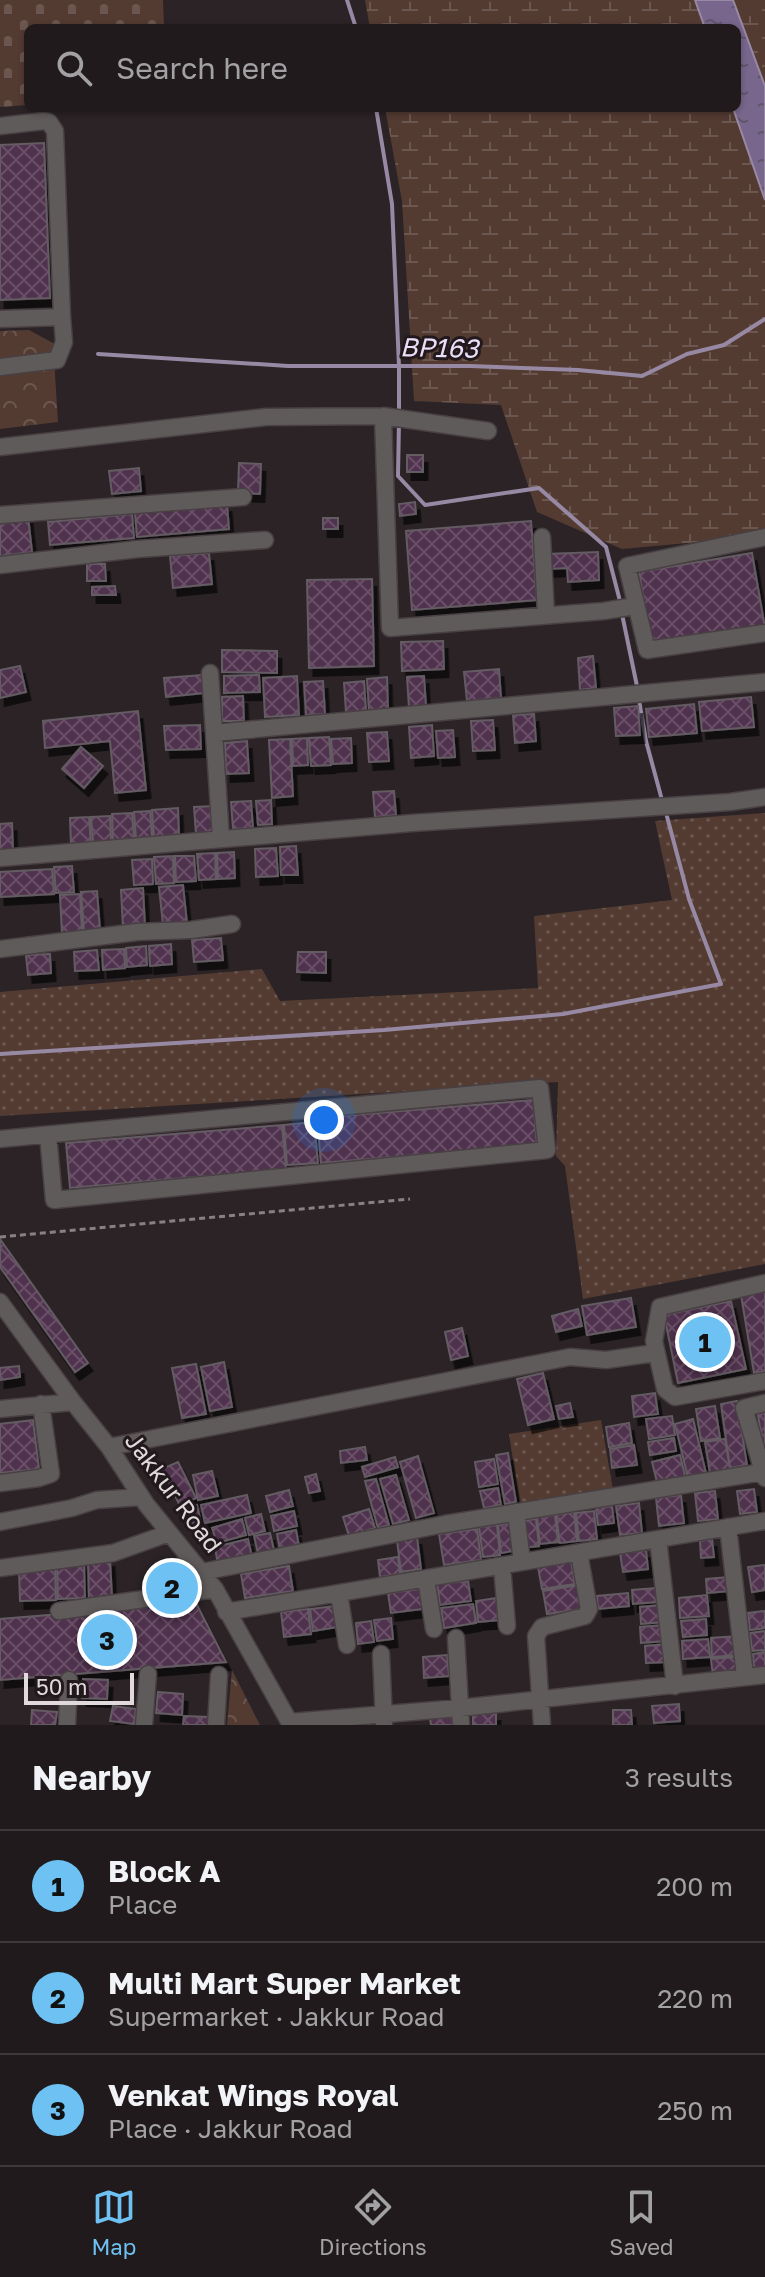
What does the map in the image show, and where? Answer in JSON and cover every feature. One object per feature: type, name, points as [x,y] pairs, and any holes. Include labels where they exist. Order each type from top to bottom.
[{"type":"street","points":[[0,126],[44,121],[49,122],[55,131],[64,342],[57,360],[0,367]]},
{"type":"street","points":[[0,319],[62,317]]},
{"type":"street","points":[[0,447],[266,417],[383,416],[488,431]]},
{"type":"street","points":[[383,416],[390,628],[633,606]]},
{"type":"street","points":[[0,515],[243,497]]},
{"type":"street","points":[[542,537],[546,615]]},
{"type":"street","points":[[765,537],[627,566],[633,606],[647,650],[765,633]]},
{"type":"street","points":[[0,565],[138,549],[265,540]]},
{"type":"street","points":[[210,673],[221,839]]},
{"type":"street","points":[[214,733],[765,682]]},
{"type":"street","points":[[0,858],[765,797]]},
{"type":"street","points":[[0,949],[232,924]]},
{"type":"street","points":[[0,1139],[540,1088],[547,1150],[54,1200],[48,1135]]},
{"type":"street","points":[[765,1283],[660,1307],[654,1341],[665,1389],[675,1397],[765,1381]]},
{"type":"street","name":"Jakkur Road","points":[[0,1302],[109,1447],[141,1497],[215,1589],[291,1724]]},
{"type":"street","points":[[109,1447],[570,1357],[606,1360],[655,1353]]},
{"type":"street","points":[[0,1409],[73,1402]]},
{"type":"street","points":[[202,1572],[516,1512],[760,1474],[744,1408],[765,1403]]},
{"type":"street","points":[[0,1483],[51,1474],[41,1404]]},
{"type":"street","points":[[0,1511],[141,1497]]},
{"type":"street","points":[[0,1522],[97,1500]]},
{"type":"street","points":[[516,1512],[522,1562]]},
{"type":"street","points":[[226,1612],[765,1521]]},
{"type":"street","points":[[728,1527],[745,1676]]},
{"type":"street","points":[[0,1568],[113,1553],[169,1533]]},
{"type":"street","points":[[658,1539],[675,1686]]},
{"type":"street","points":[[542,1725],[536,1636],[542,1627],[585,1616],[589,1609],[579,1553]]},
{"type":"street","points":[[502,1566],[507,1626]]},
{"type":"street","points":[[426,1579],[434,1629]]},
{"type":"street","points":[[59,1611],[215,1589]]},
{"type":"street","points":[[339,1593],[347,1645]]},
{"type":"street","points":[[456,1638],[461,1725]]},
{"type":"street","points":[[381,1654],[383,1720]]},
{"type":"street","points":[[144,1725],[148,1674]]},
{"type":"street","points":[[216,1725],[219,1675]]},
{"type":"street","points":[[291,1724],[383,1720],[460,1708],[765,1675]]},
{"type":"street","points":[[67,1725],[69,1680]]},
{"type":"path","points":[[0,1237],[410,1199]]},
{"type":"green space","points":[[0,0],[163,0],[164,24],[24,24],[24,105],[0,107]]},
{"type":"green space","points":[[365,0],[765,0],[765,536],[622,549],[537,512],[501,405],[414,401],[402,201],[386,112],[741,112],[741,24],[369,24]]},
{"type":"green space","points":[[29,330],[53,343],[58,422],[0,429],[0,331]]},
{"type":"green space","points":[[765,813],[765,1264],[583,1299],[565,1166],[556,1156],[558,1082],[0,1116],[0,992],[262,969],[280,1001],[538,988],[534,916],[672,900],[655,821]]},
{"type":"green space","points":[[601,1420],[613,1490],[520,1505],[509,1434]]},
{"type":"green space","points":[[232,1670],[260,1725],[227,1725]]},
{"type":"water","points":[[695,0],[733,0],[765,86],[765,200],[734,112],[741,112],[741,24],[704,24]]},
{"type":"building","points":[[44,143],[50,298],[0,300],[0,145]]},
{"type":"building","points":[[407,455],[423,455],[423,472],[407,472]]},
{"type":"building","points":[[239,463],[261,464],[260,494],[238,493]]},
{"type":"building","points":[[139,468],[141,491],[112,494],[109,471]]},
{"type":"building","points":[[415,502],[416,514],[400,516],[399,504]]},
{"type":"building","points":[[227,504],[229,529],[137,537],[135,513]]},
{"type":"building","points":[[132,514],[134,538],[50,545],[48,522]]},
{"type":"building","points":[[28,516],[32,552],[0,556],[0,519]]},
{"type":"building","points":[[323,518],[338,518],[338,529],[323,529]]},
{"type":"building","points":[[531,521],[537,600],[412,610],[406,531]]},
{"type":"building","points":[[598,552],[599,580],[568,582],[567,568],[548,569],[547,554]]},
{"type":"building","points":[[209,553],[212,584],[173,588],[170,556]]},
{"type":"building","points":[[752,553],[765,628],[652,648],[639,572]]},
{"type":"building","points":[[87,564],[105,564],[106,581],[87,581]]},
{"type":"building","points":[[372,579],[374,666],[309,668],[307,580]]},
{"type":"building","points":[[115,586],[116,595],[92,595],[92,587]]},
{"type":"building","points":[[443,641],[444,669],[402,671],[401,642]]},
{"type":"building","points":[[222,650],[277,651],[277,673],[222,672]]},
{"type":"building","points":[[593,656],[596,688],[580,690],[578,658]]},
{"type":"building","points":[[20,666],[26,692],[0,698],[0,670]]},
{"type":"building","points":[[499,669],[501,698],[467,701],[464,672]]},
{"type":"building","points":[[202,675],[204,693],[166,697],[164,678]]},
{"type":"building","points":[[259,675],[260,692],[224,693],[224,676]]},
{"type":"building","points":[[297,676],[299,715],[265,717],[263,678]]},
{"type":"building","points":[[424,676],[426,706],[409,708],[407,677]]},
{"type":"building","points":[[387,677],[388,709],[369,710],[367,679]]},
{"type":"building","points":[[323,681],[325,714],[306,715],[304,682]]},
{"type":"building","points":[[364,681],[366,711],[346,712],[344,683]]},
{"type":"building","points":[[243,696],[244,721],[222,721],[222,697]]},
{"type":"building","points":[[751,697],[754,727],[702,731],[699,702]]},
{"type":"building","points":[[694,704],[697,733],[649,737],[646,709]]},
{"type":"building","points":[[638,706],[640,735],[616,736],[614,708]]},
{"type":"building","points":[[138,711],[146,790],[115,793],[110,741],[45,748],[43,721]]},
{"type":"building","points":[[534,714],[536,741],[515,743],[513,715]]},
{"type":"building","points":[[493,720],[495,750],[473,751],[471,721]]},
{"type":"building","points":[[200,725],[201,749],[166,750],[164,726]]},
{"type":"building","points":[[432,725],[434,756],[411,758],[409,727]]},
{"type":"building","points":[[453,730],[455,757],[438,758],[436,731]]},
{"type":"building","points":[[387,732],[389,761],[369,762],[367,733]]},
{"type":"building","points":[[329,737],[331,765],[311,766],[309,738]]},
{"type":"building","points":[[307,738],[308,765],[293,766],[292,739]]},
{"type":"building","points":[[351,738],[352,763],[333,764],[331,739]]},
{"type":"building","points":[[290,739],[293,796],[272,798],[269,740]]},
{"type":"building","points":[[247,741],[249,773],[226,774],[225,743]]},
{"type":"building","points":[[81,747],[103,766],[84,788],[62,769]]},
{"type":"building","points":[[394,791],[396,815],[375,817],[373,792]]},
{"type":"building","points":[[271,800],[272,824],[258,825],[256,801]]},
{"type":"building","points":[[251,801],[253,828],[233,829],[231,802]]},
{"type":"building","points":[[214,806],[216,833],[196,834],[194,807]]},
{"type":"building","points":[[178,808],[179,835],[154,837],[152,810]]},
{"type":"building","points":[[150,811],[152,837],[136,838],[134,812]]},
{"type":"building","points":[[132,813],[134,839],[113,840],[112,814]]},
{"type":"building","points":[[110,816],[111,841],[93,842],[91,817]]},
{"type":"building","points":[[89,817],[91,844],[71,845],[70,818]]},
{"type":"building","points":[[12,823],[13,850],[0,851],[0,824]]},
{"type":"building","points":[[296,846],[298,875],[281,875],[280,847]]},
{"type":"building","points":[[276,848],[278,876],[256,877],[255,849]]},
{"type":"building","points":[[234,852],[235,878],[218,879],[217,853]]},
{"type":"building","points":[[215,853],[216,879],[199,880],[197,854]]},
{"type":"building","points":[[173,856],[174,883],[156,884],[154,857]]},
{"type":"building","points":[[175,856],[194,856],[196,881],[176,882]]},
{"type":"building","points":[[152,859],[153,884],[134,885],[132,860]]},
{"type":"building","points":[[72,866],[74,892],[56,893],[54,867]]},
{"type":"building","points":[[52,869],[54,894],[0,897],[0,872]]},
{"type":"building","points":[[183,885],[187,923],[163,925],[159,887]]},
{"type":"building","points":[[143,888],[145,927],[123,928],[121,890]]},
{"type":"building","points":[[97,891],[100,930],[84,931],[81,892]]},
{"type":"building","points":[[80,894],[82,933],[62,934],[60,895]]},
{"type":"building","points":[[221,938],[223,960],[194,962],[192,940]]},
{"type":"building","points":[[171,944],[172,964],[150,966],[149,946]]},
{"type":"building","points":[[146,946],[147,965],[127,967],[126,948]]},
{"type":"building","points":[[124,949],[125,968],[103,970],[102,950]]},
{"type":"building","points":[[97,950],[99,970],[75,971],[74,952]]},
{"type":"building","points":[[298,952],[326,952],[326,973],[297,972]]},
{"type":"building","points":[[50,954],[51,973],[28,975],[26,955]]},
{"type":"building","points":[[533,1100],[537,1145],[321,1163],[317,1118]]},
{"type":"building","points":[[314,1122],[318,1163],[287,1165],[284,1125]]},
{"type":"building","points":[[282,1125],[286,1169],[70,1188],[66,1143]]},
{"type":"building","points":[[0,1239],[88,1363],[75,1372],[0,1267]]},
{"type":"building","points":[[765,1290],[765,1371],[754,1373],[741,1295]]},
{"type":"building","points":[[631,1298],[636,1327],[587,1335],[582,1306]]},
{"type":"building","points":[[731,1301],[746,1369],[678,1383],[664,1315]]},
{"type":"building","points":[[578,1309],[582,1326],[556,1332],[552,1316]]},
{"type":"building","points":[[462,1328],[468,1356],[451,1360],[445,1332]]},
{"type":"building","points":[[224,1362],[232,1407],[210,1411],[201,1367]]},
{"type":"building","points":[[196,1364],[206,1414],[182,1418],[172,1368]]},
{"type":"building","points":[[19,1366],[20,1377],[0,1380],[0,1368]]},
{"type":"building","points":[[543,1373],[554,1419],[528,1425],[517,1379]]},
{"type":"building","points":[[655,1393],[658,1414],[634,1417],[632,1396]]},
{"type":"building","points":[[737,1401],[747,1465],[730,1468],[721,1404]]},
{"type":"building","points":[[570,1403],[573,1417],[559,1419],[556,1406]]},
{"type":"building","points":[[715,1406],[720,1438],[701,1441],[696,1409]]},
{"type":"building","points":[[765,1408],[765,1459],[757,1409]]},
{"type":"building","points":[[672,1416],[675,1435],[649,1439],[646,1419]]},
{"type":"building","points":[[693,1419],[706,1473],[688,1478],[675,1424]]},
{"type":"building","points":[[33,1420],[39,1469],[0,1473],[0,1424]]},
{"type":"building","points":[[629,1423],[632,1443],[609,1447],[606,1427]]},
{"type":"building","points":[[674,1438],[676,1451],[650,1455],[648,1442]]},
{"type":"building","points":[[725,1439],[730,1469],[710,1473],[705,1442]]},
{"type":"building","points":[[634,1445],[637,1465],[612,1468],[610,1449]]},
{"type":"building","points":[[365,1447],[367,1460],[341,1463],[340,1451]]},
{"type":"building","points":[[508,1453],[516,1502],[505,1504],[496,1455]]},
{"type":"building","points":[[680,1455],[686,1480],[658,1486],[652,1462]]},
{"type":"building","points":[[418,1456],[434,1513],[416,1518],[400,1462]]},
{"type":"building","points":[[395,1457],[398,1467],[365,1477],[362,1467]]},
{"type":"building","points":[[494,1459],[498,1484],[479,1487],[475,1462]]},
{"type":"building","points":[[178,1462],[196,1498],[180,1506],[162,1469]]},
{"type":"building","points":[[212,1471],[218,1496],[198,1500],[193,1475]]},
{"type":"building","points":[[316,1474],[320,1491],[309,1493],[305,1477]]},
{"type":"building","points":[[396,1475],[409,1520],[393,1524],[380,1479]]},
{"type":"building","points":[[376,1479],[389,1525],[378,1528],[365,1481]]},
{"type":"building","points":[[498,1488],[501,1505],[484,1508],[480,1491]]},
{"type":"building","points":[[754,1489],[757,1512],[740,1514],[737,1491]]},
{"type":"building","points":[[289,1490],[293,1506],[270,1512],[266,1496]]},
{"type":"building","points":[[715,1491],[718,1519],[698,1521],[695,1493]]},
{"type":"building","points":[[247,1495],[251,1513],[205,1523],[201,1505]]},
{"type":"building","points":[[681,1495],[684,1523],[659,1526],[656,1498]]},
{"type":"building","points":[[639,1503],[642,1533],[620,1535],[616,1506]]},
{"type":"building","points":[[197,1505],[201,1523],[192,1525],[188,1507]]},
{"type":"building","points":[[612,1506],[614,1523],[598,1525],[596,1508]]},
{"type":"building","points":[[369,1509],[375,1528],[349,1536],[343,1517]]},
{"type":"building","points":[[294,1511],[297,1526],[274,1531],[271,1516]]},
{"type":"building","points":[[594,1511],[597,1539],[579,1541],[576,1513]]},
{"type":"building","points":[[574,1512],[577,1541],[560,1543],[556,1515]]},
{"type":"building","points":[[261,1514],[265,1531],[249,1535],[245,1518]]},
{"type":"building","points":[[555,1515],[558,1542],[540,1544],[537,1517]]},
{"type":"building","points":[[242,1519],[246,1535],[217,1543],[212,1528]]},
{"type":"building","points":[[536,1519],[539,1546],[522,1548],[519,1521]]},
{"type":"building","points":[[515,1522],[519,1550],[501,1553],[498,1525]]},
{"type":"building","points":[[497,1525],[500,1555],[483,1557],[479,1527]]},
{"type":"building","points":[[477,1529],[481,1560],[444,1565],[439,1534]]},
{"type":"building","points":[[296,1530],[299,1546],[280,1550],[277,1534]]},
{"type":"building","points":[[270,1533],[275,1554],[259,1558],[254,1536]]},
{"type":"building","points":[[417,1537],[421,1569],[401,1572],[397,1540]]},
{"type":"building","points":[[248,1539],[252,1557],[218,1565],[215,1547]]},
{"type":"building","points":[[712,1539],[714,1557],[701,1558],[700,1541]]},
{"type":"building","points":[[646,1550],[648,1569],[623,1572],[620,1553]]},
{"type":"building","points":[[398,1557],[400,1574],[380,1577],[378,1560]]},
{"type":"building","points":[[110,1559],[112,1598],[89,1599],[88,1560]]},
{"type":"building","points":[[571,1561],[575,1584],[542,1589],[538,1567]]},
{"type":"building","points":[[84,1563],[85,1598],[58,1599],[57,1564]]},
{"type":"building","points":[[765,1565],[765,1590],[752,1592],[748,1567]]},
{"type":"building","points":[[289,1566],[293,1591],[245,1598],[241,1574]]},
{"type":"building","points":[[55,1568],[56,1600],[20,1601],[19,1569]]},
{"type":"building","points":[[729,1577],[730,1591],[707,1593],[706,1579]]},
{"type":"building","points":[[468,1581],[471,1601],[440,1605],[437,1584]]},
{"type":"building","points":[[579,1585],[582,1609],[547,1614],[543,1591]]},
{"type":"building","points":[[656,1588],[657,1602],[633,1604],[632,1590]]},
{"type":"building","points":[[420,1589],[423,1609],[391,1613],[388,1593]]},
{"type":"building","points":[[628,1593],[629,1606],[598,1609],[597,1596]]},
{"type":"building","points":[[707,1595],[709,1616],[680,1618],[679,1598]]},
{"type":"building","points":[[497,1598],[500,1620],[478,1622],[476,1601]]},
{"type":"building","points":[[196,1603],[226,1662],[0,1680],[0,1619]]},
{"type":"building","points":[[473,1604],[476,1623],[444,1628],[441,1608]]},
{"type":"building","points":[[662,1605],[664,1622],[641,1624],[640,1607]]},
{"type":"building","points":[[335,1606],[338,1627],[313,1631],[310,1609]]},
{"type":"building","points":[[308,1609],[311,1634],[284,1637],[281,1612]]},
{"type":"building","points":[[765,1611],[765,1628],[750,1630],[748,1613]]},
{"type":"building","points":[[391,1618],[393,1639],[377,1641],[374,1620]]},
{"type":"building","points":[[706,1619],[707,1635],[683,1637],[681,1621]]},
{"type":"building","points":[[371,1621],[374,1642],[358,1644],[356,1623]]},
{"type":"building","points":[[665,1625],[666,1641],[641,1643],[640,1627]]},
{"type":"building","points":[[765,1631],[765,1650],[752,1651],[750,1633]]},
{"type":"building","points":[[737,1636],[739,1655],[712,1657],[711,1638]]},
{"type":"building","points":[[708,1639],[710,1657],[683,1659],[682,1641]]},
{"type":"building","points":[[667,1644],[668,1662],[646,1663],[645,1646]]},
{"type":"building","points":[[765,1652],[765,1670],[754,1671],[753,1654]]},
{"type":"building","points":[[447,1655],[449,1676],[424,1678],[423,1657]]},
{"type":"building","points":[[737,1657],[738,1674],[713,1676],[711,1659]]},
{"type":"building","points":[[83,1679],[108,1680],[107,1699],[82,1698]]},
{"type":"building","points":[[158,1692],[183,1694],[182,1715],[156,1713]]},
{"type":"building","points":[[679,1704],[680,1721],[654,1723],[652,1706]]},
{"type":"building","points":[[113,1706],[136,1709],[134,1724],[110,1721]]},
{"type":"building","points":[[32,1710],[57,1712],[55,1725],[31,1725]]},
{"type":"building","points":[[613,1710],[631,1710],[632,1725],[613,1725]]},
{"type":"building","points":[[496,1713],[496,1725],[473,1725],[473,1714]]},
{"type":"building","points":[[184,1716],[209,1717],[208,1725],[183,1725]]},
{"type":"building","points":[[455,1716],[456,1725],[431,1725],[430,1718]]},
{"type":"waterway","points":[[347,0],[355,24]]},
{"type":"waterway","points":[[377,112],[392,204],[399,412]]},
{"type":"waterway","name":"BP163","points":[[98,354],[288,366],[470,366],[642,376],[687,354],[724,345],[765,319]]},
{"type":"waterway","points":[[399,421],[398,476],[425,505],[539,488],[606,547],[621,605]]},
{"type":"waterway","points":[[622,614],[638,691]]},
{"type":"waterway","points":[[639,700],[662,800]]},
{"type":"waterway","points":[[0,1054],[384,1030],[563,1014],[721,984],[689,899],[665,809]]},
{"type":"place","name":"Block A","points":[[705,1342]]},
{"type":"place","name":"Multi Mart Super Market","points":[[172,1588]]},
{"type":"place","name":"Venkat Wings Royal","points":[[107,1640]]}]
